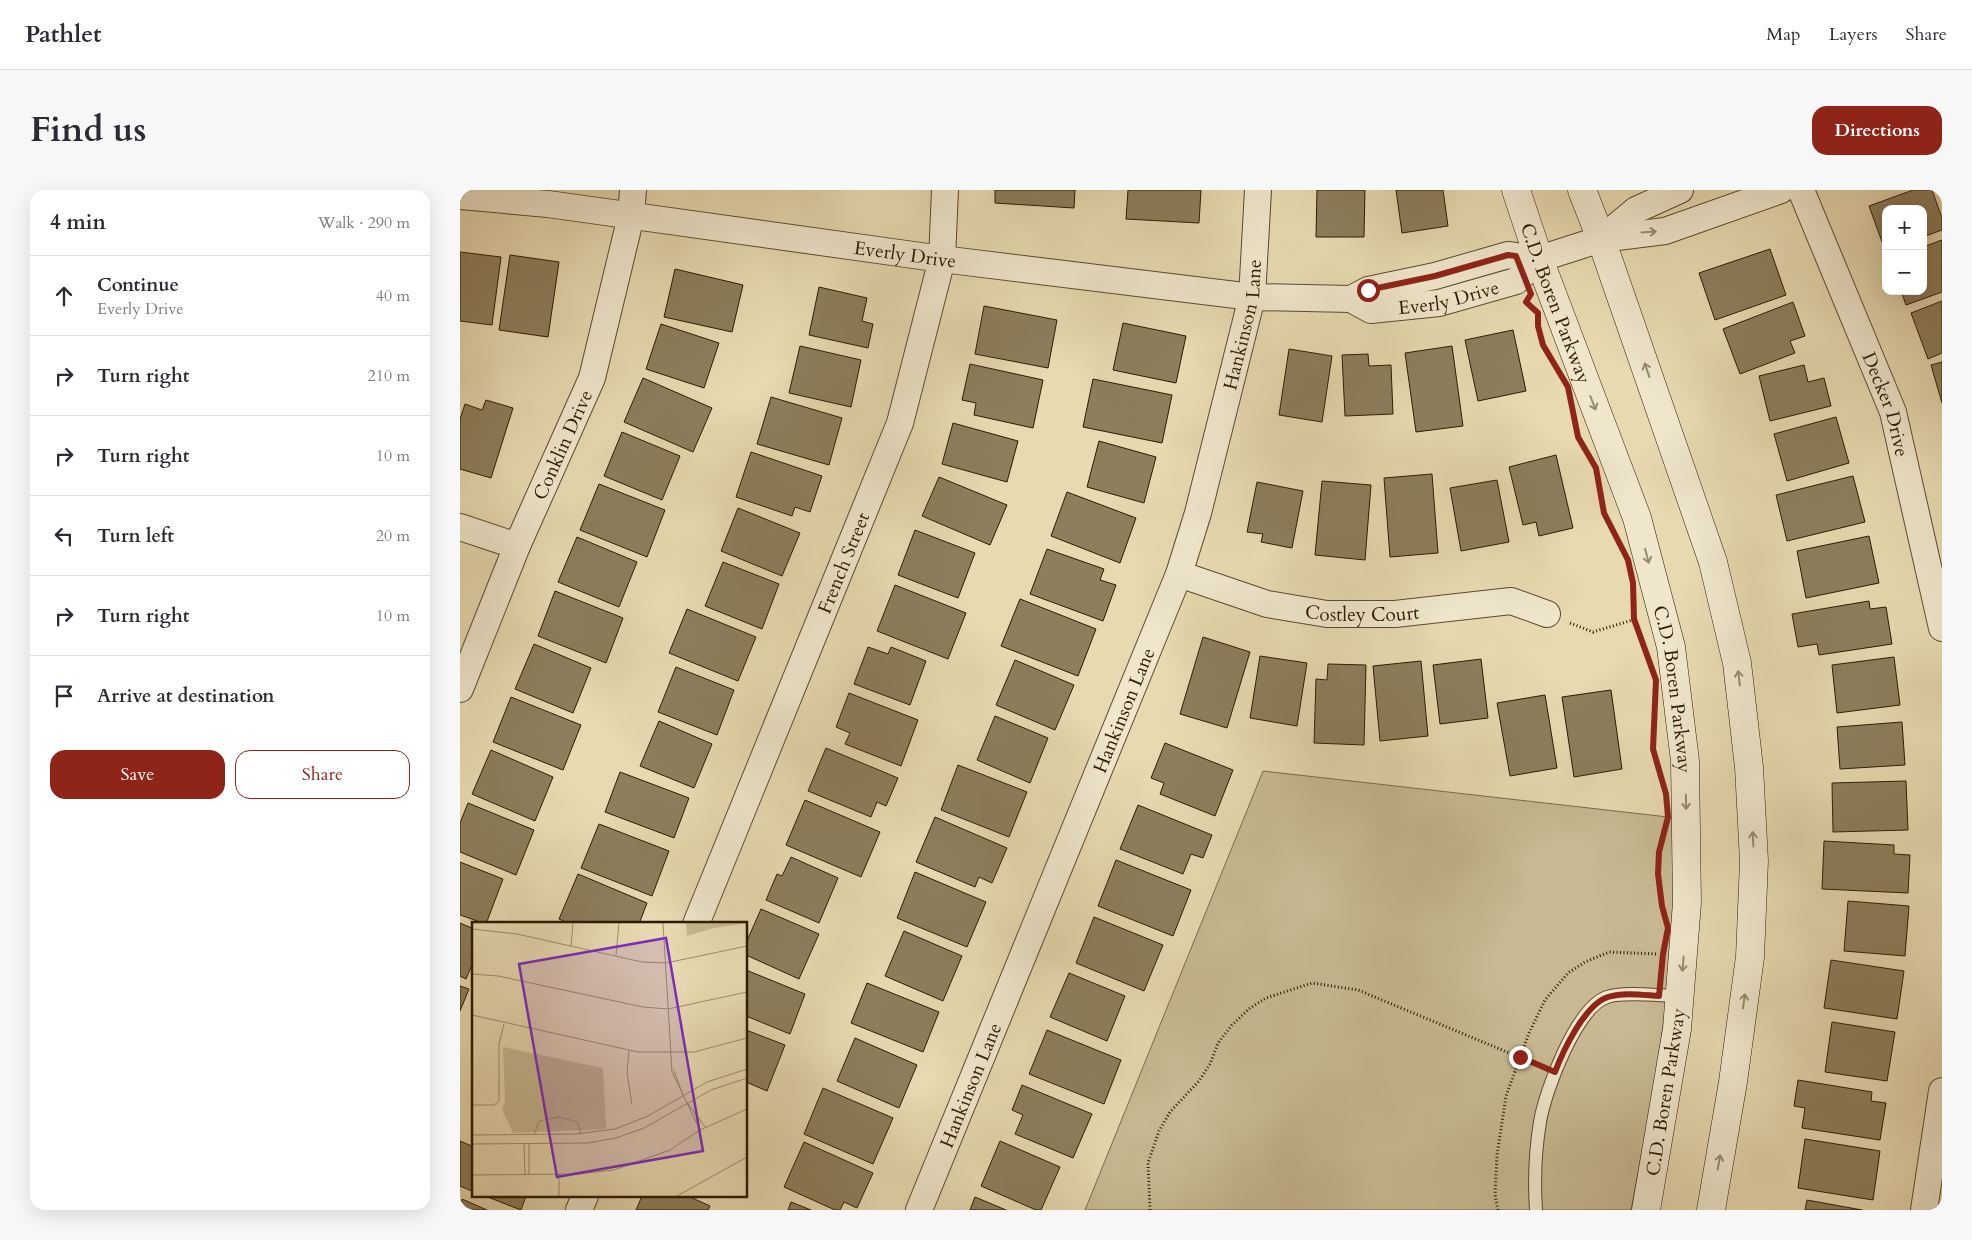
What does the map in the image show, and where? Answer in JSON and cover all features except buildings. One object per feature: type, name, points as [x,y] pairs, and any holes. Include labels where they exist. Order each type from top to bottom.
[{"type":"street","name":"Conklin Drive","points":[[460,688],[517,546],[592,378],[631,216],[632,190]]},
{"type":"street","name":"French Street","points":[[697,922],[900,423],[942,259],[945,190]]},
{"type":"street","name":"Hankinson Lane","points":[[919,1210],[1179,574],[1198,514],[1252,297],[1258,190]]},
{"type":"street","name":"C.D. Boren Parkway","points":[[1516,190],[1539,259],[1637,518],[1671,647],[1685,761],[1688,903],[1677,1030],[1646,1210]]},
{"type":"street","points":[[1582,190],[1601,239],[1713,562],[1737,663],[1748,757],[1754,861],[1750,957],[1733,1082],[1711,1210]]},
{"type":"street","name":"Everly Drive","points":[[1601,239],[1636,210],[1680,190]]},
{"type":"street","name":"Everly Drive","points":[[460,196],[548,204],[942,259],[1252,297],[1351,299],[1371,310],[1439,303],[1516,281],[1539,259],[1601,239],[1665,231],[1781,190]]},
{"type":"street","name":"Decker Drive","points":[[1801,190],[1892,412],[1942,628]]},
{"type":"street","points":[[460,527],[517,546]]},
{"type":"street","name":"Costley Court","points":[[1179,574],[1267,604],[1327,614],[1395,614],[1511,601],[1546,614]]},
{"type":"street","points":[[1931,1198],[1942,1091]]},
{"type":"street","points":[[579,1210],[583,1198]]},
{"type":"lane","points":[[1536,1210],[1534,1168],[1540,1120],[1555,1072],[1581,1020],[1606,997],[1617,995],[1680,996]]},
{"type":"path","points":[[1633,610],[1638,635]]},
{"type":"path","points":[[1546,614],[1593,632],[1661,611]]},
{"type":"path","points":[[1654,732],[1653,749],[1660,776]]},
{"type":"path","points":[[1150,1210],[1148,1163],[1159,1131],[1170,1112],[1198,1081],[1210,1064],[1218,1043],[1232,1025],[1250,1008],[1266,998],[1312,983],[1358,990],[1555,1072]]},
{"type":"shaded area","points":[[1263,771],[1677,818],[1674,943],[1657,1071],[1631,1210],[1085,1210]]},
{"type":"route","points":[[1368,290],[1435,276],[1508,255],[1516,256],[1531,294],[1526,302],[1538,313],[1538,326],[1543,345],[1568,387],[1578,437],[1596,468],[1602,493],[1604,513],[1628,560],[1633,583],[1634,619],[1656,680],[1653,749],[1666,794],[1668,817],[1659,852],[1658,874],[1662,906],[1668,928],[1663,954],[1659,996],[1617,995],[1606,997],[1581,1020],[1555,1072],[1520,1057]]}]
